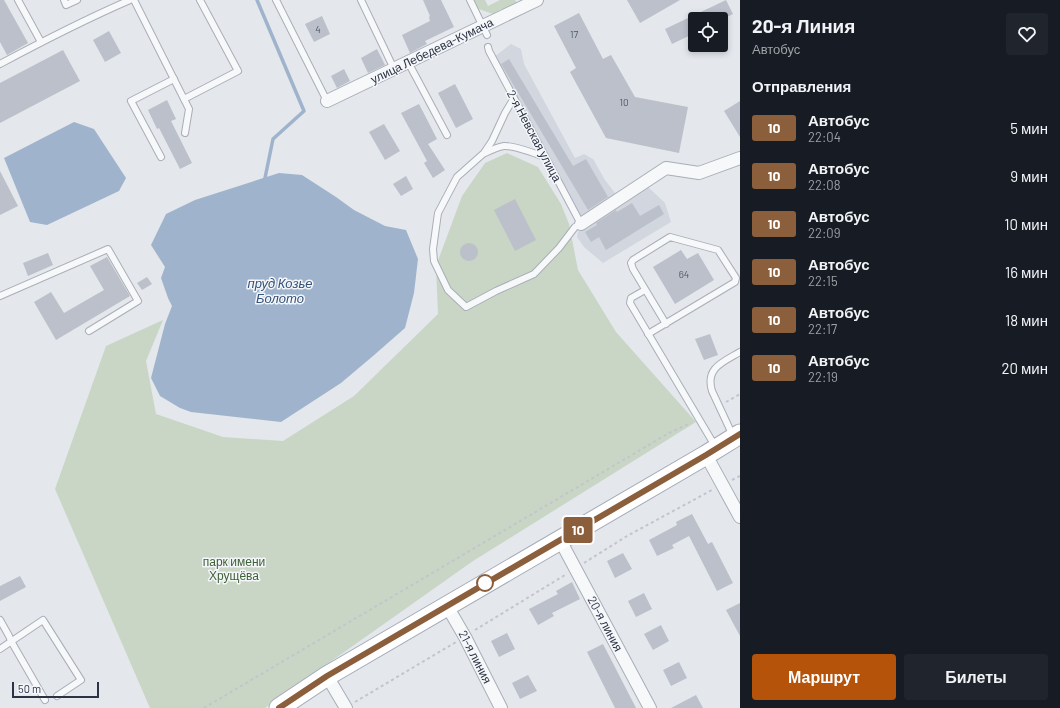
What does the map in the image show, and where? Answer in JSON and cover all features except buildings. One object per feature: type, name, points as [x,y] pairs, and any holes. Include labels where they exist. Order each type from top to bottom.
[{"type":"main road","points":[[279,708],[327,676],[737,436]]},
{"type":"street","name":"улица Лебедева-Кумача","points":[[327,101],[408,62],[485,30],[537,0]]},
{"type":"street","points":[[582,224],[666,168],[699,172],[740,158]]},
{"type":"street","points":[[711,452],[722,485],[740,517]]},
{"type":"street","name":"20-я линия","points":[[560,540],[650,708]]},
{"type":"street","name":"21-я линия","points":[[447,606],[501,708]]},
{"type":"street","points":[[327,676],[346,708]]},
{"type":"lane","points":[[18,0],[41,42]]},
{"type":"lane","points":[[64,0],[66,5],[78,0]]},
{"type":"lane","points":[[0,64],[41,42],[130,0],[189,109],[185,133]]},
{"type":"lane","points":[[184,99],[238,71],[200,0]]},
{"type":"lane","points":[[276,0],[327,101]]},
{"type":"lane","points":[[361,0],[394,69]]},
{"type":"lane","points":[[470,0],[485,30]]},
{"type":"lane","name":"2-я Невская улица","points":[[488,47],[488,51],[582,224]]},
{"type":"lane","points":[[408,62],[446,135]]},
{"type":"lane","points":[[161,157],[131,101],[174,80]]},
{"type":"lane","points":[[514,98],[492,141],[484,153],[458,177],[438,213],[433,249],[434,261],[448,290],[466,308],[496,291],[534,274],[559,248],[575,227],[582,224]]},
{"type":"lane","points":[[484,153],[492,149],[505,146],[526,150],[545,157]]},
{"type":"lane","points":[[648,334],[666,324],[735,282],[736,278],[728,264],[720,252],[716,249],[669,237],[631,262],[633,269],[666,324]]},
{"type":"lane","points":[[0,296],[108,249],[138,301],[89,331]]},
{"type":"lane","points":[[645,290],[631,298],[630,303],[699,419],[711,452]]},
{"type":"lane","points":[[737,436],[712,391],[710,379],[715,368],[719,364],[740,352]]},
{"type":"lane","points":[[0,620],[45,700]]},
{"type":"lane","points":[[0,649],[42,620],[81,680],[57,696]]},
{"type":"path","points":[[204,708],[669,433],[699,419]]},
{"type":"path","points":[[346,708],[627,536],[722,485]]},
{"type":"shaded area","points":[[511,44],[521,49],[524,64],[575,158],[584,154],[593,159],[605,180],[618,197],[582,221],[494,57]]},
{"type":"shaded area","points":[[648,187],[665,203],[671,222],[603,263],[584,247],[577,237],[579,228]]},
{"type":"green space","points":[[471,0],[485,0],[488,6],[500,0],[515,0],[519,6],[506,10],[501,9],[493,14],[476,8]]},
{"type":"green space","name":"парк имени Хрущёва","points":[[507,153],[538,167],[561,204],[569,224],[578,270],[616,332],[696,422],[473,561],[265,708],[150,708],[55,489],[106,346],[163,320],[146,361],[156,414],[223,437],[283,441],[354,396],[438,314],[436,266],[462,196],[485,163]]},
{"type":"water","points":[[74,122],[94,129],[126,178],[119,191],[47,225],[30,222],[4,158]]},
{"type":"water","name":"пруд Козье Болото","points":[[279,173],[302,175],[354,210],[385,226],[406,230],[418,259],[414,293],[405,328],[341,383],[281,422],[191,412],[180,408],[160,396],[151,378],[165,324],[172,306],[161,278],[165,267],[151,245],[166,214],[195,200]]},
{"type":"waterway","points":[[257,0],[304,111],[273,139],[265,178]]},
{"type":"bus line","name":"10","points":[[279,708],[327,676],[740,434]]}]
